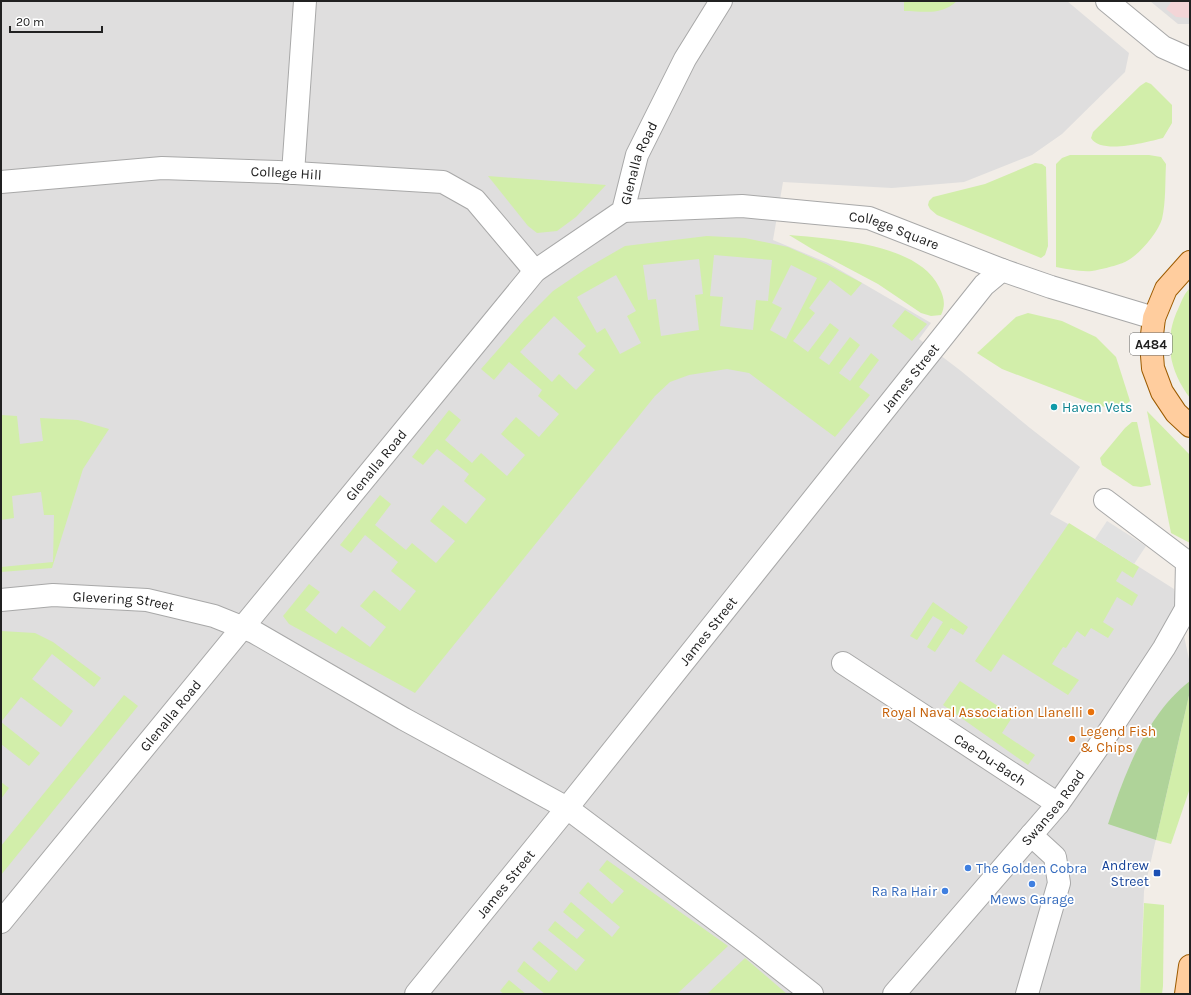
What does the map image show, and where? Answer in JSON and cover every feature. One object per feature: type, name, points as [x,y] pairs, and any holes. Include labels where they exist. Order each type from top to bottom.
[{"type":"main road","name":"A484","points":[[1190,262],[1166,289],[1154,318],[1151,343],[1153,368],[1162,392],[1176,413],[1190,426]]},
{"type":"main road","points":[[1186,994],[1190,966]]},
{"type":"street","points":[[292,173],[305,1]]},
{"type":"street","name":"Glenalla Road","points":[[1,922],[535,271],[622,211],[637,155],[686,59],[721,1]]},
{"type":"street","points":[[1107,1],[1163,47],[1190,59]]},
{"type":"street","name":"College Hill","points":[[1,182],[162,168],[292,173],[443,182],[475,200],[535,271]]},
{"type":"street","name":"College Square","points":[[622,211],[742,206],[869,218],[1002,270],[1058,289],[1154,318]]},
{"type":"street","name":"James Street","points":[[416,994],[567,808],[984,285],[1002,270]]},
{"type":"street","name":"Swansea Road","points":[[894,994],[1058,804],[1110,730],[1164,648],[1186,609],[1187,562],[1105,500]]},
{"type":"street","name":"Glevering Street","points":[[1,600],[53,596],[147,600],[214,616],[243,627],[404,719],[567,808],[812,994]]},
{"type":"street","name":"Cae-Du-Bach","points":[[843,663],[1058,804]]},
{"type":"street","points":[[1027,994],[1059,883],[1055,857],[1030,835]]},
{"type":"shaded area","points":[[1,1],[1067,1],[1129,53],[1125,72],[1062,134],[1032,155],[964,182],[892,188],[783,182],[773,240],[828,263],[931,323],[919,339],[1080,467],[1050,514],[1095,539],[1174,589],[1190,664],[1190,691],[1144,891],[1140,994],[1,994]]},
{"type":"shaded area","points":[[1150,1],[1190,1],[1190,24],[1178,24]]},
{"type":"shaded area","points":[[1172,1],[1190,1],[1190,18],[1176,17],[1166,9]]},
{"type":"shaded area","points":[[1107,521],[1146,546],[1134,564],[1095,539]]},
{"type":"green space","points":[[904,1],[957,1],[945,9],[925,12],[904,11]]},
{"type":"green space","points":[[1146,82],[1151,84],[1172,105],[1172,123],[1163,138],[1114,147],[1096,143],[1091,138],[1093,132],[1140,86]]},
{"type":"green space","points":[[1070,155],[1149,155],[1161,157],[1166,164],[1164,206],[1160,225],[1152,237],[1136,255],[1125,262],[1092,271],[1078,271],[1056,267],[1056,164],[1062,158]]},
{"type":"green space","points":[[1035,163],[1042,164],[1046,167],[1048,246],[1045,255],[1041,258],[937,215],[928,205],[929,201],[933,197],[985,184]]},
{"type":"green space","points":[[488,176],[606,185],[576,217],[557,231],[537,233],[528,226]]},
{"type":"green space","points":[[789,235],[872,246],[894,252],[913,261],[928,272],[939,287],[944,301],[944,308],[941,315],[931,316],[921,313],[878,284]]},
{"type":"green space","points":[[707,236],[745,238],[788,247],[826,264],[862,283],[851,296],[830,280],[809,308],[815,313],[793,341],[808,352],[830,323],[839,330],[819,358],[829,365],[850,337],[860,345],[839,373],[850,381],[871,353],[879,360],[859,387],[870,395],[835,437],[749,373],[727,369],[689,375],[670,382],[655,396],[415,693],[289,624],[283,616],[309,584],[320,592],[305,610],[336,634],[342,626],[370,647],[386,627],[360,606],[374,590],[400,611],[416,591],[391,571],[398,562],[365,535],[351,553],[340,545],[380,495],[391,504],[375,525],[406,550],[412,543],[436,563],[455,541],[430,521],[443,505],[466,524],[486,499],[464,481],[469,474],[437,449],[423,465],[412,457],[449,410],[461,420],[445,440],[472,463],[481,453],[507,476],[525,455],[501,434],[516,417],[539,437],[559,414],[538,396],[542,390],[509,362],[494,380],[481,369],[524,320],[553,291],[587,268],[625,246]],"holes":[[[714,255],[772,260],[768,301],[756,300],[753,330],[720,326],[723,297],[710,296]],[[699,259],[703,294],[695,295],[699,330],[661,336],[656,299],[648,300],[643,265]],[[791,265],[817,278],[786,339],[770,330],[782,308],[772,303]],[[616,275],[636,311],[627,316],[641,343],[620,354],[605,328],[597,333],[577,297]],[[554,316],[586,346],[578,354],[595,370],[576,390],[559,374],[552,382],[520,352]]]},
{"type":"green space","points":[[1190,288],[1190,398],[1177,376],[1173,365],[1170,342],[1174,319],[1183,297]]},
{"type":"green space","points":[[905,310],[927,324],[912,341],[892,326]]},
{"type":"green space","points":[[1028,313],[1062,321],[1096,337],[1116,357],[1130,401],[1118,411],[1088,402],[1002,369],[977,353],[1016,317]]},
{"type":"green space","points":[[1147,411],[1190,455],[1190,543],[1171,533]]},
{"type":"green space","points":[[1,415],[17,416],[20,444],[43,441],[40,418],[78,420],[109,429],[83,469],[52,568],[1,572],[1,567],[53,562],[54,515],[44,515],[41,492],[12,496],[14,518],[1,520]]},
{"type":"green space","points":[[1132,422],[1137,422],[1151,485],[1141,487],[1133,486],[1102,465],[1100,458],[1125,428]]},
{"type":"green space","points":[[1069,523],[1139,567],[1133,578],[1122,571],[1116,581],[1138,595],[1132,606],[1117,597],[1103,622],[1114,629],[1108,638],[1091,628],[1085,637],[1077,631],[1066,648],[1063,647],[1052,664],[1079,680],[1068,695],[1003,654],[991,672],[975,661]]},
{"type":"green space","points":[[933,602],[968,627],[963,635],[951,628],[935,652],[927,647],[943,622],[933,616],[917,640],[910,636]]},
{"type":"green space","points":[[1,631],[35,633],[53,642],[101,678],[94,687],[52,654],[32,679],[73,711],[61,727],[21,697],[1,722]]},
{"type":"green space","points":[[960,681],[1013,716],[1002,733],[1035,755],[1028,765],[943,705]]},
{"type":"green space","points":[[1190,681],[1190,691],[1156,840],[1108,824],[1130,765],[1149,728],[1161,711]]},
{"type":"green space","points":[[1190,691],[1190,788],[1171,844],[1156,840]]},
{"type":"green space","points":[[124,695],[138,706],[1,875],[1,846]]},
{"type":"green space","points":[[1,722],[40,753],[29,766],[1,744]]},
{"type":"green space","points":[[1,782],[9,788],[1,799]]},
{"type":"green space","points":[[607,860],[728,946],[677,994],[545,994],[517,971],[524,961],[549,982],[558,971],[532,949],[539,941],[576,971],[585,960],[548,930],[555,921],[577,939],[585,930],[563,912],[571,902],[612,937],[620,927],[579,893],[588,882],[612,904],[624,891],[599,870]]},
{"type":"green space","points":[[1144,903],[1164,905],[1162,994],[1140,994]]},
{"type":"green space","points":[[745,958],[787,994],[707,994]]},
{"type":"green space","points":[[509,980],[526,994],[504,994],[500,991]]},
{"type":"place","name":"Haven Vets","points":[[1054,407]]},
{"type":"place","name":"Royal Naval Association Llanelli","points":[[1091,712]]},
{"type":"place","name":"Legend Fish & Chips","points":[[1072,739]]},
{"type":"place","name":"The Golden Cobra","points":[[968,868]]},
{"type":"place","name":"Andrew Street","points":[[1157,873]]},
{"type":"place","name":"Mews Garage","points":[[1032,884]]},
{"type":"place","name":"Ra Ra Hair","points":[[945,891]]}]
